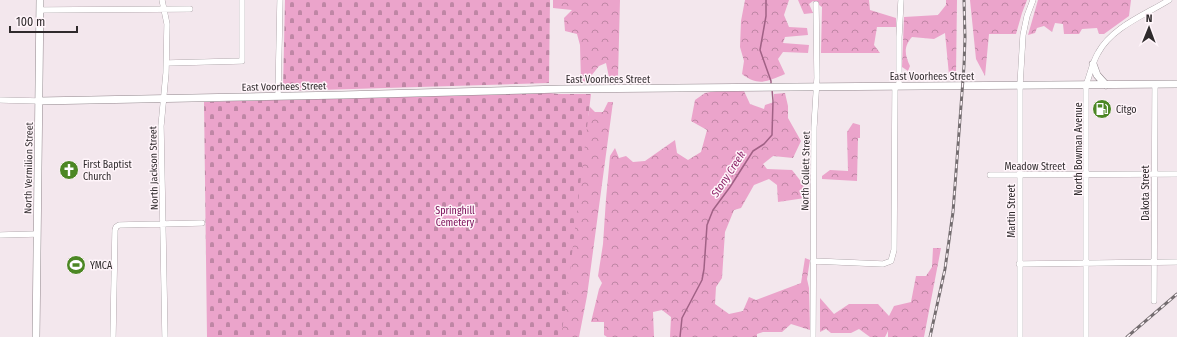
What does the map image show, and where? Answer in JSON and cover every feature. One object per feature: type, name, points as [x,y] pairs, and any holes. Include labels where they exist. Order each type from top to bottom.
[{"type":"main road","name":"North Vermilion Street","points":[[36,337],[40,0]]},
{"type":"main road","points":[[1093,64],[1097,75],[1106,85]]},
{"type":"main road","name":"East Voorhees Street","points":[[39,101],[561,89],[1177,84]]},
{"type":"street","name":"North Jackson Street","points":[[162,0],[168,24],[167,63],[161,126],[165,337]]},
{"type":"street","points":[[167,63],[242,61],[242,0]]},
{"type":"street","points":[[278,96],[280,0]]},
{"type":"street","points":[[813,260],[883,264],[891,261],[894,250],[897,86],[901,0]]},
{"type":"street","name":"Martin Street","points":[[1020,337],[1020,85],[1023,35],[1027,16],[1034,0]]},
{"type":"street","name":"North Bowman Avenue","points":[[1086,337],[1086,85],[1098,53],[1106,41],[1129,24],[1169,0]]},
{"type":"street","name":"North Collett Street","points":[[814,337],[814,127],[817,86],[816,4]]},
{"type":"street","points":[[40,10],[190,9]]},
{"type":"street","name":"Dakota Street","points":[[1154,301],[1155,84]]},
{"type":"street","points":[[0,100],[39,101]]},
{"type":"street","name":"Meadow Street","points":[[990,175],[1177,174]]},
{"type":"street","points":[[113,337],[116,226],[202,223]]},
{"type":"street","points":[[0,235],[37,234]]},
{"type":"street","points":[[1020,264],[1177,262]]},
{"type":"green space","points":[[285,0],[550,0],[549,83],[286,91],[283,89]]},
{"type":"green space","points":[[553,0],[620,0],[618,77],[614,81],[609,77],[606,63],[599,66],[587,81],[581,82],[580,45],[577,34],[565,31],[564,18],[572,10],[553,8]]},
{"type":"green space","points":[[745,0],[789,0],[784,15],[789,27],[807,28],[808,35],[785,37],[783,43],[809,45],[808,53],[783,52],[778,59],[785,74],[768,81],[759,82],[742,74],[744,61],[740,47],[741,21]]},
{"type":"green space","points":[[798,0],[869,0],[870,10],[896,18],[896,27],[877,27],[874,45],[880,53],[821,53],[822,7],[813,1],[809,4],[813,13],[804,14]]},
{"type":"green space","points":[[946,0],[957,0],[956,75],[949,75],[945,33],[934,39],[912,37],[906,48],[906,55],[910,66],[908,71],[902,67],[904,17],[938,15],[946,5]]},
{"type":"green space","points":[[970,0],[1027,0],[1016,34],[989,34],[985,76],[976,59]]},
{"type":"green space","points":[[1038,0],[1131,0],[1129,16],[1104,34],[1099,34],[1097,28],[1082,29],[1079,34],[1064,34],[1063,24],[1055,23],[1052,32],[1044,26],[1037,28],[1035,33],[1028,35]]},
{"type":"green space","points":[[716,91],[744,91],[750,104],[764,109],[765,105],[774,102],[774,94],[785,93],[788,106],[788,118],[801,141],[793,158],[773,156],[763,164],[767,169],[792,170],[803,184],[805,198],[778,202],[777,185],[769,179],[754,185],[741,208],[734,210],[725,232],[722,278],[716,287],[715,304],[729,314],[743,311],[749,297],[756,300],[801,283],[805,258],[810,260],[807,279],[809,288],[810,330],[791,324],[782,332],[763,332],[757,334],[757,337],[670,337],[671,317],[662,310],[653,312],[654,337],[607,337],[604,335],[604,322],[591,322],[599,289],[602,283],[598,276],[603,244],[610,156],[615,148],[619,158],[626,156],[633,162],[645,161],[675,140],[677,153],[688,160],[701,152],[707,130],[691,121],[695,100],[705,93]]},
{"type":"green space","name":"Springhill Cemetery","points":[[550,93],[591,94],[561,337],[207,337],[204,102]]},
{"type":"green space","points":[[608,102],[613,102],[587,296],[579,337],[541,337],[590,107],[595,112],[603,112]]},
{"type":"green space","points":[[853,123],[860,125],[860,138],[858,138],[857,181],[822,179],[822,176],[830,170],[848,171],[847,132]]},
{"type":"green space","points":[[933,248],[941,248],[924,337],[888,337],[888,331],[885,337],[870,337],[859,329],[851,333],[831,333],[826,329],[820,332],[820,298],[834,314],[849,304],[878,304],[889,316],[894,306],[911,302],[916,276],[926,276],[932,267]]},
{"type":"waterway","name":"Stony Creek","points":[[766,0],[766,16],[760,50],[771,81],[771,86]]},
{"type":"waterway","name":"Stony Creek","points":[[680,337],[682,318],[702,280],[707,225],[713,210],[753,151],[764,144],[772,135],[772,89]]},
{"type":"railway","points":[[930,337],[945,269],[953,212],[964,66],[964,0]]},
{"type":"railway","points":[[1127,337],[1177,294]]},
{"type":"place","name":"Citgo","points":[[1102,109]]},
{"type":"place","name":"First Baptist Church","points":[[69,170]]},
{"type":"place","name":"YMCA","points":[[76,265]]}]
